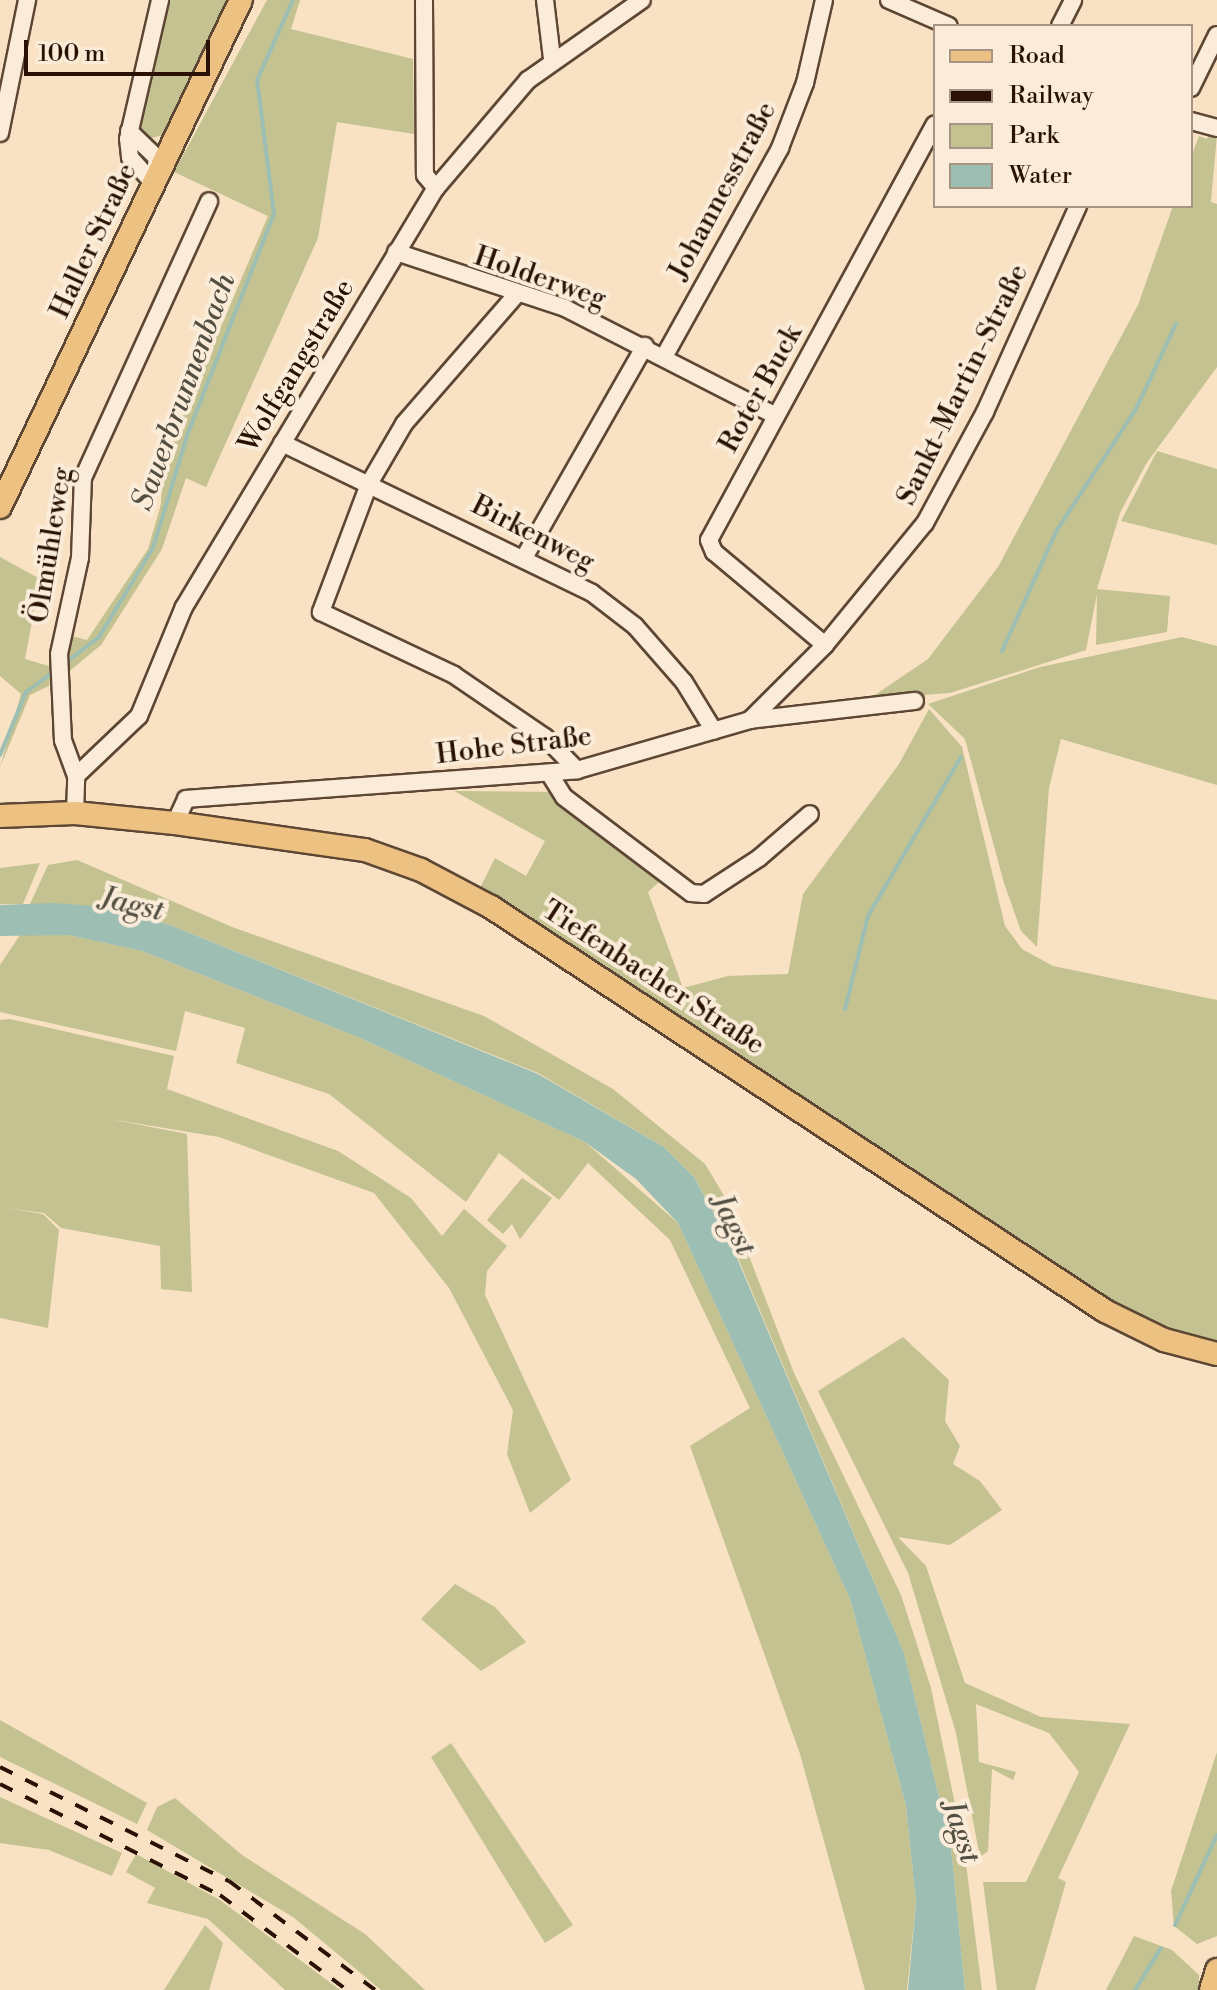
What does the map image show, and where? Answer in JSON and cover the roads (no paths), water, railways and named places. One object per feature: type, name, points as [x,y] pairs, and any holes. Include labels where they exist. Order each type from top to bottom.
[{"type":"main road","name":"Haller Straße","points":[[0,507],[241,0]]},
{"type":"main road","name":"Tiefenbacher Straße","points":[[0,816],[75,813],[175,823],[365,850],[443,880],[1105,1311],[1164,1340],[1217,1354]]},
{"type":"main road","points":[[1211,1990],[1217,1970]]},
{"type":"street","points":[[0,133],[27,0]]},
{"type":"street","points":[[157,177],[136,164],[129,131],[160,0]]},
{"type":"street","points":[[424,0],[425,175],[436,188]]},
{"type":"street","points":[[545,0],[552,59]]},
{"type":"street","name":"Wolfgangstraße","points":[[76,776],[139,716],[184,607],[436,188],[509,98],[552,59],[642,0]]},
{"type":"street","name":"Johannesstraße","points":[[665,355],[780,148],[805,83],[824,0]]},
{"type":"street","points":[[889,0],[944,24]]},
{"type":"street","points":[[1061,24],[1073,0]]},
{"type":"street","points":[[1193,84],[1217,35]]},
{"type":"street","points":[[1193,122],[1217,128]]},
{"type":"street","name":"Roter Buck","points":[[825,645],[714,552],[709,540],[933,128]]},
{"type":"street","points":[[129,131],[143,146],[157,177]]},
{"type":"street","points":[[143,146],[174,141]]},
{"type":"street","name":"Ölmühleweg","points":[[76,776],[63,741],[59,654],[80,558],[83,478],[209,201]]},
{"type":"street","name":"Sankt-Martin-Straße","points":[[750,720],[825,645],[925,523],[951,479],[1077,208]]},
{"type":"street","name":"Holderweg","points":[[396,252],[516,295],[565,308],[665,355],[776,416]]},
{"type":"street","points":[[516,295],[404,424],[369,484],[321,612],[454,675],[545,737],[577,770]]},
{"type":"street","points":[[525,556],[645,346]]},
{"type":"street","name":"Birkenweg","points":[[282,443],[525,556],[635,626],[684,682],[714,731]]},
{"type":"street","name":"Hohe Straße","points":[[175,823],[186,799],[243,791],[577,770],[750,720],[915,701]]},
{"type":"street","points":[[549,773],[564,797],[691,893],[704,894],[759,858],[810,814]]},
{"type":"street","points":[[75,813],[76,776]]},
{"type":"water","points":[[53,903],[108,907],[170,925],[538,1074],[664,1147],[694,1177],[731,1244],[904,1653],[951,1846],[965,1990],[908,1990],[916,1902],[906,1806],[850,1599],[678,1223],[636,1179],[585,1142],[360,1038],[142,951],[68,935],[0,936],[0,905]]},
{"type":"waterway","name":"Sauerbrunnenbach","points":[[65,663],[99,637],[153,548],[188,433],[274,214],[257,80],[293,0]]},
{"type":"waterway","points":[[1002,651],[1057,530],[1136,409],[1176,324]]},
{"type":"waterway","name":"Sauerbrunnenbach","points":[[0,755],[26,692],[55,671]]},
{"type":"waterway","points":[[845,1009],[868,916],[961,757]]},
{"type":"waterway","points":[[1175,1925],[1217,1835]]},
{"type":"waterway","points":[[1135,1990],[1161,1948]]},
{"type":"railway","points":[[0,1767],[229,1881],[375,1990]]},
{"type":"railway","points":[[0,1784],[220,1895],[347,1990]]},
{"type":"water label","name":"Jagst","points":[[132,905]]},
{"type":"water label","name":"Jagst","points":[[733,1225]]},
{"type":"water label","name":"Jagst","points":[[961,1832]]}]
